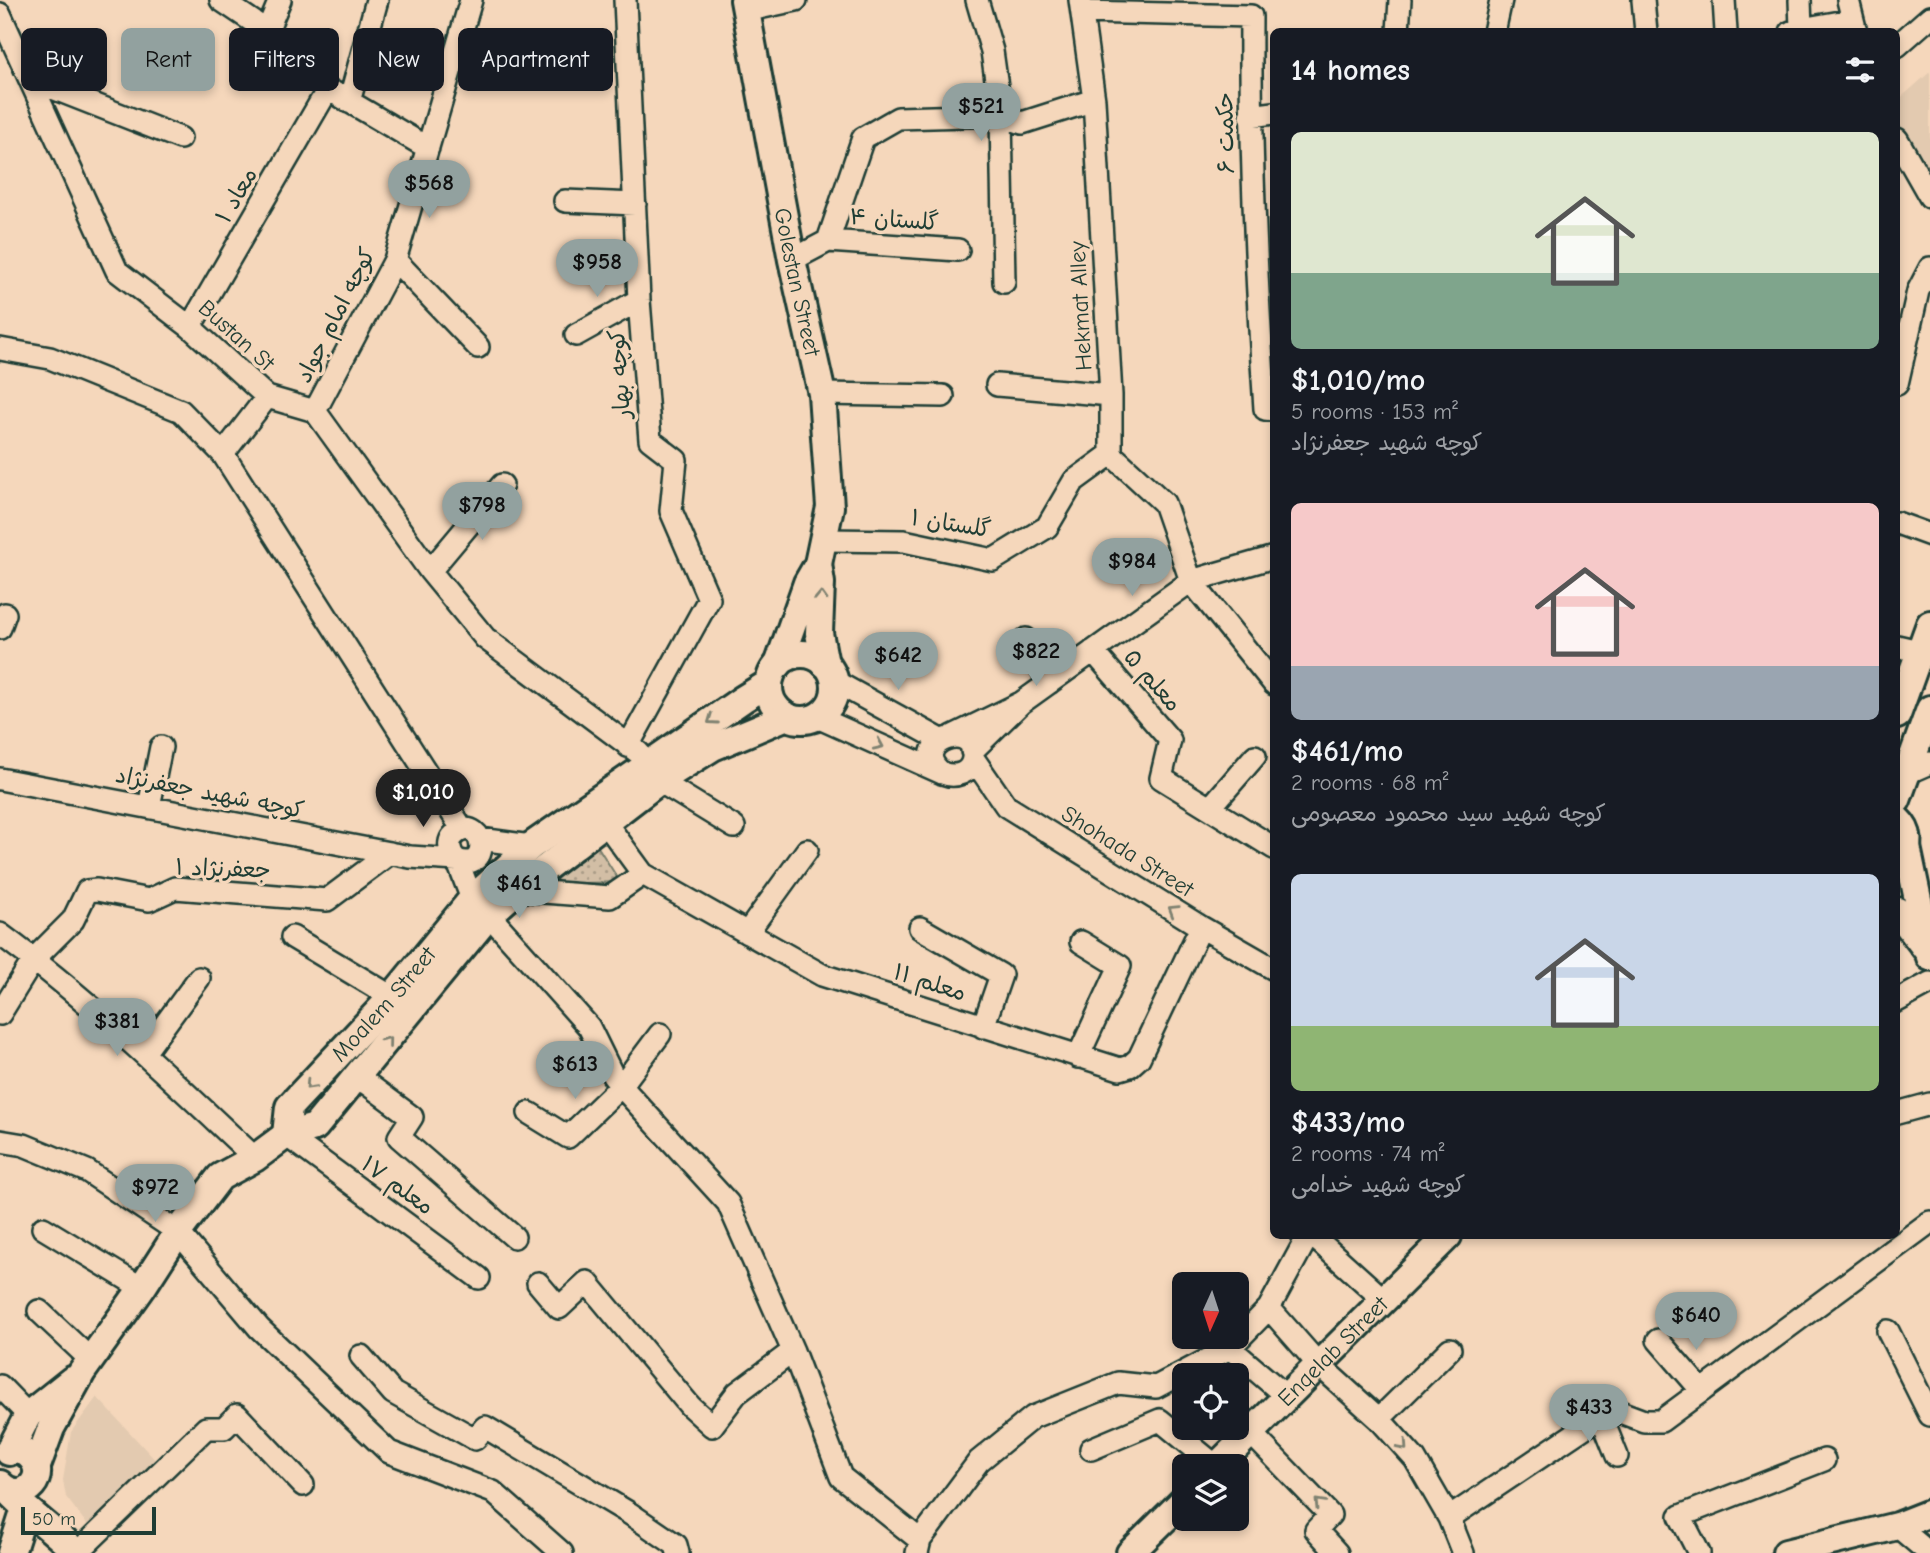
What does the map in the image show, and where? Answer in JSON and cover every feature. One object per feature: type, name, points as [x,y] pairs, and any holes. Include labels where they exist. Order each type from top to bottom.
[{"type":"main road","name":"Golestan Street","points":[[745,6],[792,260],[822,394],[830,507],[822,552]]},
{"type":"main road","points":[[822,552],[819,633],[830,673],[833,698],[817,717],[807,720],[787,716],[773,703],[774,674],[807,583],[822,552]]},
{"type":"main road","points":[[1900,697],[1908,649],[1930,624]]},
{"type":"main road","points":[[774,674],[796,655],[806,654],[816,657],[830,673]]},
{"type":"main road","name":"Moalem Street","points":[[286,1135],[289,1107],[480,907],[516,890],[605,822],[656,771],[774,674]]},
{"type":"main road","points":[[1900,790],[1930,709]]},
{"type":"main road","name":"Moalem Street","points":[[39,1421],[86,1366],[142,1289],[178,1232],[220,1177],[255,1158],[286,1135],[316,1127],[358,1077],[480,907],[531,846],[656,771],[787,716]]},
{"type":"main road","points":[[1900,823],[1905,829],[1929,955]]},
{"type":"main road","points":[[1900,915],[1929,955]]},
{"type":"main road","name":"Enqelab Street","points":[[1229,1454],[1445,1239]]},
{"type":"main road","points":[[4,1456],[39,1421]]},
{"type":"main road","points":[[11,1495],[28,1490],[33,1485],[37,1469],[39,1421]]},
{"type":"main road","points":[[4,1456],[23,1452],[34,1460],[65,1547]]},
{"type":"main road","points":[[11,1495],[65,1547]]},
{"type":"main road","points":[[11,1495],[11,1553]]},
{"type":"main road","points":[[1786,1553],[1897,1526],[1930,1513]]},
{"type":"main road","points":[[1141,1549],[1172,1514]]},
{"type":"street","points":[[221,0],[263,28]]},
{"type":"street","points":[[268,28],[280,0]]},
{"type":"street","points":[[349,103],[377,0]]},
{"type":"street","name":"کوچه امام جواد","points":[[315,411],[396,260],[471,0]]},
{"type":"street","name":"کوچه بهار","points":[[625,0],[639,300],[650,440],[676,460],[671,511],[709,599],[628,746]]},
{"type":"street","points":[[745,6],[796,0]]},
{"type":"street","points":[[977,0],[992,51],[1001,115],[1003,282]]},
{"type":"street","points":[[1398,28],[1400,0]]},
{"type":"street","points":[[1495,28],[1500,0]]},
{"type":"street","points":[[1643,0],[1646,28]]},
{"type":"street","points":[[1724,0],[1726,28]]},
{"type":"street","points":[[1796,28],[1800,0]]},
{"type":"street","name":"Hekmat Alley","points":[[1081,6],[1094,100],[1111,395],[1111,454]]},
{"type":"street","name":"حکمت ۶","points":[[1081,6],[1251,16],[1250,116],[1264,206],[1265,409],[1270,410]]},
{"type":"street","points":[[1802,28],[1852,12]]},
{"type":"street","name":"Bustan St","points":[[2,14],[21,56]]},
{"type":"street","points":[[1900,43],[1930,17]]},
{"type":"street","name":"Bustan St","points":[[37,91],[117,271],[190,327],[267,397],[223,454]]},
{"type":"street","points":[[60,91],[180,138]]},
{"type":"street","name":"معاد ۱","points":[[190,327],[327,91]]},
{"type":"street","points":[[331,91],[428,148]]},
{"type":"street","points":[[792,260],[828,242],[863,138],[898,118],[1001,115],[1022,123],[1094,100]]},
{"type":"street","points":[[1250,116],[1270,114]]},
{"type":"street","points":[[1900,144],[1930,198]]},
{"type":"street","points":[[565,201],[635,204]]},
{"type":"street","name":"گلستان ۴","points":[[828,242],[958,250]]},
{"type":"street","points":[[396,260],[478,346]]},
{"type":"street","points":[[1900,356],[1907,290],[1930,268]]},
{"type":"street","points":[[576,335],[639,300]]},
{"type":"street","points":[[0,349],[50,358],[181,411],[223,454],[463,842],[480,907],[589,1027],[613,1076],[727,1203],[793,1351],[841,1477],[918,1547],[979,1461],[1033,1417],[1118,1383],[1156,1387],[1228,1349]]},
{"type":"street","points":[[997,385],[1111,395]]},
{"type":"street","points":[[822,394],[943,396]]},
{"type":"street","points":[[267,397],[315,411],[430,571],[485,638],[628,746],[656,771],[734,827]]},
{"type":"street","points":[[1111,454],[1164,503],[1191,581],[1270,679]]},
{"type":"street","name":"گلستان ۱","points":[[822,552],[904,541],[993,560],[1047,527],[1074,481],[1111,454]]},
{"type":"street","points":[[430,571],[502,485]]},
{"type":"street","points":[[1900,524],[1930,535]]},
{"type":"street","points":[[942,773],[937,769],[932,757],[933,750],[947,738],[1021,703],[1191,581],[1270,558]]},
{"type":"street","points":[[1026,639],[1049,683]]},
{"type":"street","name":"معلم ۵","points":[[1093,651],[1170,740],[1161,778],[1270,846]]},
{"type":"street","points":[[817,717],[942,773],[955,776],[962,774],[971,764],[972,755],[965,741],[947,738],[830,673]]},
{"type":"street","points":[[972,755],[1021,703]]},
{"type":"street","points":[[149,807],[162,747]]},
{"type":"street","name":"Shohada Street","points":[[972,755],[1006,806],[1202,928],[1270,966]]},
{"type":"street","points":[[1210,808],[1255,756]]},
{"type":"street","points":[[1905,774],[1930,763]]},
{"type":"street","name":"کوچه شهید جعفرنژاد","points":[[0,779],[400,855],[463,842],[531,846]]},
{"type":"street","name":"معلم ۱۱","points":[[605,822],[643,874],[822,975],[1120,1069],[1130,1066],[1139,1058],[1202,928]]},
{"type":"street","points":[[747,933],[807,850]]},
{"type":"street","name":"جعفرنژاد ۱","points":[[34,959],[73,920],[87,891],[92,889],[149,900],[175,888],[327,900],[400,855]]},
{"type":"street","points":[[516,890],[610,897],[643,874]]},
{"type":"street","points":[[920,928],[1001,975],[983,1027]]},
{"type":"street","points":[[0,934],[34,959],[144,1053],[255,1158]]},
{"type":"street","points":[[292,937],[392,997]]},
{"type":"street","points":[[1078,1057],[1120,966],[1081,942]]},
{"type":"street","points":[[0,1014],[34,959]]},
{"type":"street","points":[[144,1053],[200,978]]},
{"type":"street","points":[[1900,999],[1930,983]]},
{"type":"street","points":[[529,1113],[568,1137],[621,1086],[660,1034]]},
{"type":"street","points":[[358,1077],[412,1117],[399,1137],[514,1237]]},
{"type":"street","points":[[1900,1112],[1930,1104]]},
{"type":"street","name":"معلم ۱۷","points":[[286,1135],[479,1278]]},
{"type":"street","points":[[0,1141],[24,1145],[87,1171],[178,1232],[259,1328],[389,1452],[493,1492],[562,1553]]},
{"type":"street","points":[[1449,1518],[1612,1409],[1644,1421],[1661,1421],[1930,1222]]},
{"type":"street","points":[[43,1228],[142,1289]]},
{"type":"street","points":[[1250,1327],[1269,1308],[1308,1239]]},
{"type":"street","points":[[1313,1239],[1384,1300]]},
{"type":"street","points":[[538,1283],[559,1308],[587,1282],[690,1406],[712,1426],[737,1393],[793,1351]]},
{"type":"street","points":[[1269,1308],[1319,1365],[1379,1419],[1415,1459],[1449,1518],[1463,1553]]},
{"type":"street","points":[[39,1311],[86,1366]]},
{"type":"street","points":[[1888,1331],[1930,1415]]},
{"type":"street","points":[[1658,1340],[1702,1391]]},
{"type":"street","points":[[1231,1349],[1287,1397]]},
{"type":"street","points":[[1379,1419],[1450,1349]]},
{"type":"street","points":[[361,1356],[393,1393],[475,1439],[485,1427],[629,1513],[676,1545],[678,1553]]},
{"type":"street","points":[[0,1386],[39,1421]]},
{"type":"street","points":[[65,1547],[206,1428],[224,1428],[237,1415],[303,1485]]},
{"type":"street","points":[[1601,1416],[1617,1456]]},
{"type":"street","points":[[1091,1449],[1160,1420],[1202,1454]]},
{"type":"street","points":[[1251,1433],[1330,1515],[1316,1530],[1337,1553]]},
{"type":"street","points":[[1699,1553],[1680,1516],[1824,1460]]},
{"type":"street","points":[[1897,1526],[1929,1553]]},
{"type":"shaded area","points":[[1930,72],[1930,188],[1900,131],[1900,98]]},
{"type":"shaded area","points":[[598,847],[620,882],[547,884]]},
{"type":"shaded area","points":[[97,1397],[159,1464],[89,1527],[66,1497],[63,1480],[71,1432]]}]
